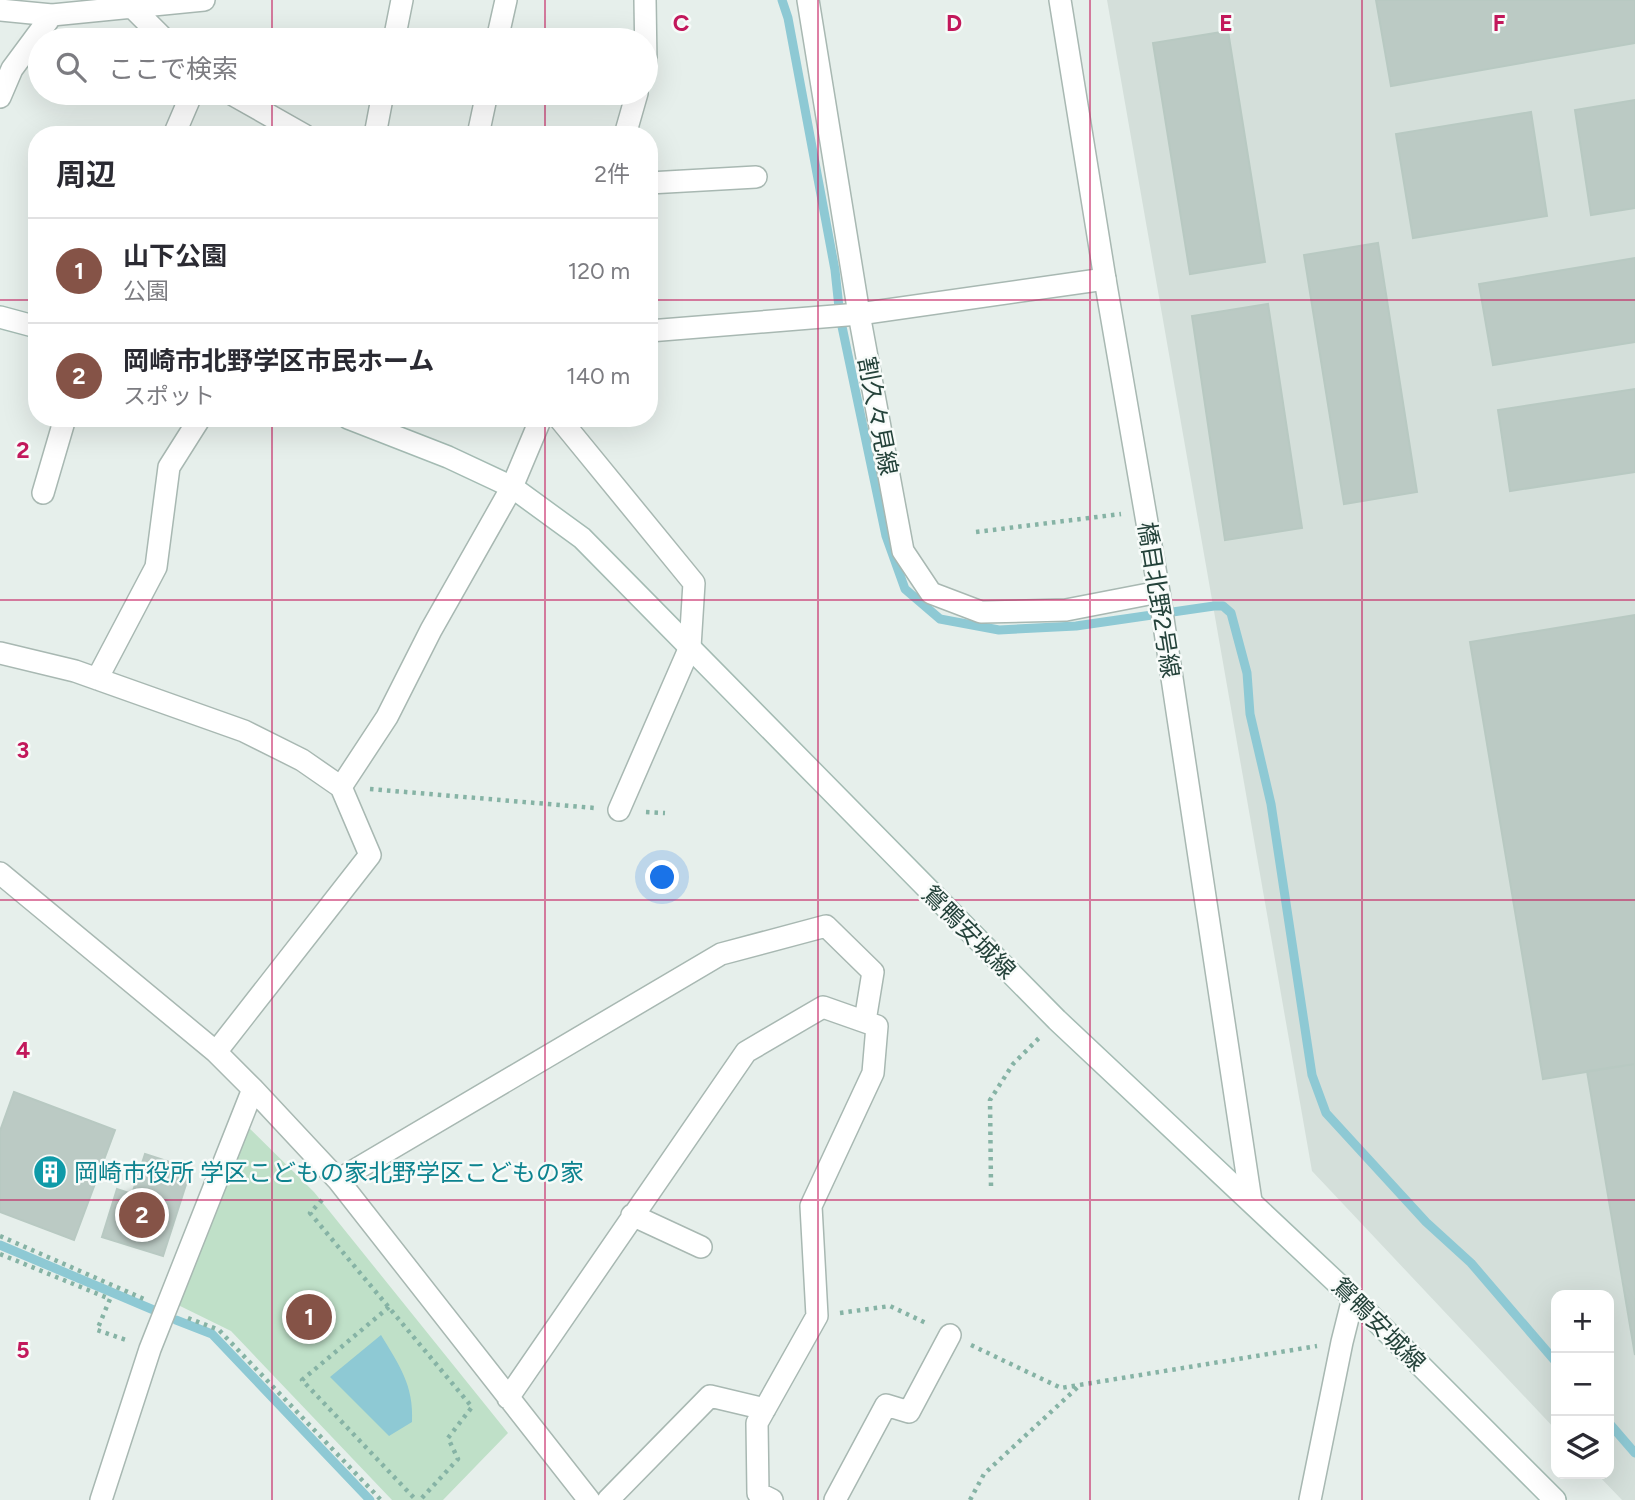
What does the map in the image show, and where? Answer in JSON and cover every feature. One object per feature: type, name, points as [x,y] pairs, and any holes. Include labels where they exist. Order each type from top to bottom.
[{"type":"street","points":[[0,10],[52,15],[204,0]]},
{"type":"street","points":[[396,28],[402,0]]},
{"type":"street","points":[[500,28],[506,0]]},
{"type":"street","points":[[645,0],[645,28]]},
{"type":"street","name":"割久々見線","points":[[808,0],[859,314],[903,551],[930,593],[981,612],[1066,610],[1159,592]]},
{"type":"street","name":"橋目北野2号線","points":[[1060,0],[1159,592],[1251,1201]]},
{"type":"street","points":[[132,7],[153,28]]},
{"type":"street","points":[[42,28],[52,15]]},
{"type":"street","points":[[0,97],[6,72],[28,45]]},
{"type":"street","points":[[178,126],[187,105]]},
{"type":"street","points":[[251,105],[288,126]]},
{"type":"street","points":[[377,126],[381,105]]},
{"type":"street","points":[[480,126],[484,105]]},
{"type":"street","points":[[628,126],[634,105]]},
{"type":"street","points":[[658,182],[756,177]]},
{"type":"street","points":[[658,330],[859,314],[1105,279]]},
{"type":"street","points":[[0,317],[28,325]]},
{"type":"street","points":[[43,493],[62,427]]},
{"type":"street","points":[[97,679],[156,568],[169,467],[194,427]]},
{"type":"street","name":"鴛鴨安城線","points":[[371,427],[448,457],[512,487],[582,538],[1057,1020],[1353,1298],[1555,1500]]},
{"type":"street","points":[[341,787],[387,717],[431,630],[512,487],[537,427]]},
{"type":"street","points":[[566,427],[694,583],[690,647],[619,810]]},
{"type":"street","points":[[0,653],[75,671],[244,731],[302,760],[341,787],[370,855],[216,1052]]},
{"type":"street","points":[[0,873],[216,1052],[254,1089],[338,1180],[589,1500]]},
{"type":"street","points":[[338,1180],[721,954],[826,926],[873,972],[865,1021]]},
{"type":"street","points":[[508,1398],[746,1052],[823,1007],[865,1021],[877,1026],[873,1073],[811,1206],[817,1316],[757,1423],[758,1493],[772,1500]]},
{"type":"street","points":[[102,1500],[150,1349],[254,1089]]},
{"type":"street","points":[[632,1215],[701,1247]]},
{"type":"street","points":[[1310,1500],[1353,1298]]},
{"type":"street","points":[[835,1500],[886,1405],[909,1412],[950,1335]]},
{"type":"street","points":[[608,1500],[710,1396],[765,1409]]},
{"type":"path","points":[[976,532],[1125,514]]},
{"type":"path","points":[[341,787],[665,813]]},
{"type":"path","points":[[991,1186],[990,1100],[1013,1064],[1057,1020]]},
{"type":"path","points":[[338,1180],[310,1213],[389,1307],[472,1407],[448,1437],[458,1459],[418,1500],[302,1380],[389,1307]]},
{"type":"path","points":[[0,1236],[219,1330],[381,1500]]},
{"type":"path","points":[[0,1254],[110,1299],[97,1330],[150,1349]]},
{"type":"path","points":[[817,1316],[891,1306],[1061,1388],[1342,1342]]},
{"type":"path","points":[[970,1500],[984,1474],[1079,1385]]},
{"type":"shaded area","points":[[1107,0],[1635,0],[1635,1500],[1622,1500],[1602,1479],[1614,1479],[1614,1290],[1551,1290],[1551,1425],[1312,1171]]},
{"type":"green space","points":[[239,1118],[314,1192],[508,1433],[443,1500],[392,1500],[231,1331],[176,1304]]},
{"type":"water","points":[[381,1335],[404,1376],[412,1409],[412,1422],[389,1436],[330,1377]]},
{"type":"building","points":[[1376,0],[1635,0],[1635,43],[1391,86]]},
{"type":"building","points":[[1228,31],[1265,262],[1190,274],[1153,43]]},
{"type":"building","points":[[1635,100],[1635,208],[1591,215],[1575,110]]},
{"type":"building","points":[[1531,112],[1547,216],[1413,238],[1396,134]]},
{"type":"building","points":[[1378,243],[1417,492],[1344,504],[1304,255]]},
{"type":"building","points":[[1635,258],[1635,342],[1493,365],[1479,284]]},
{"type":"building","points":[[1268,304],[1302,528],[1225,540],[1192,316]]},
{"type":"building","points":[[1635,389],[1635,472],[1510,491],[1498,410]]},
{"type":"building","points":[[1635,615],[1635,1064],[1543,1079],[1470,642]]},
{"type":"building","points":[[1635,1064],[1635,1355],[1587,1071]]},
{"type":"building","name":"岡崎市役所 学区こどもの家北野学区こどもの家","points":[[14,1092],[115,1130],[74,1240],[0,1212],[0,1131]]},
{"type":"building","points":[[145,1154],[191,1169],[163,1256],[102,1237],[117,1189],[132,1194]]},
{"type":"waterway","points":[[782,0],[788,18],[835,270],[840,317],[886,536],[905,589],[940,619],[999,630],[1076,626],[1214,606],[1223,606],[1231,613],[1247,673],[1250,714],[1271,804],[1312,1075],[1326,1113],[1426,1222],[1471,1263],[1551,1356]]},
{"type":"waterway","points":[[0,1245],[156,1311]]},
{"type":"waterway","points":[[176,1320],[212,1334],[370,1500]]},
{"type":"waterway","points":[[1614,1429],[1635,1453]]},
{"type":"place","name":"岡崎市役所 学区こどもの家北野学区こどもの家","points":[[50,1172]]},
{"type":"place","name":"岡崎市北野学区市民ホーム","points":[[142,1215]]},
{"type":"place","name":"山下公園","points":[[309,1317]]}]
